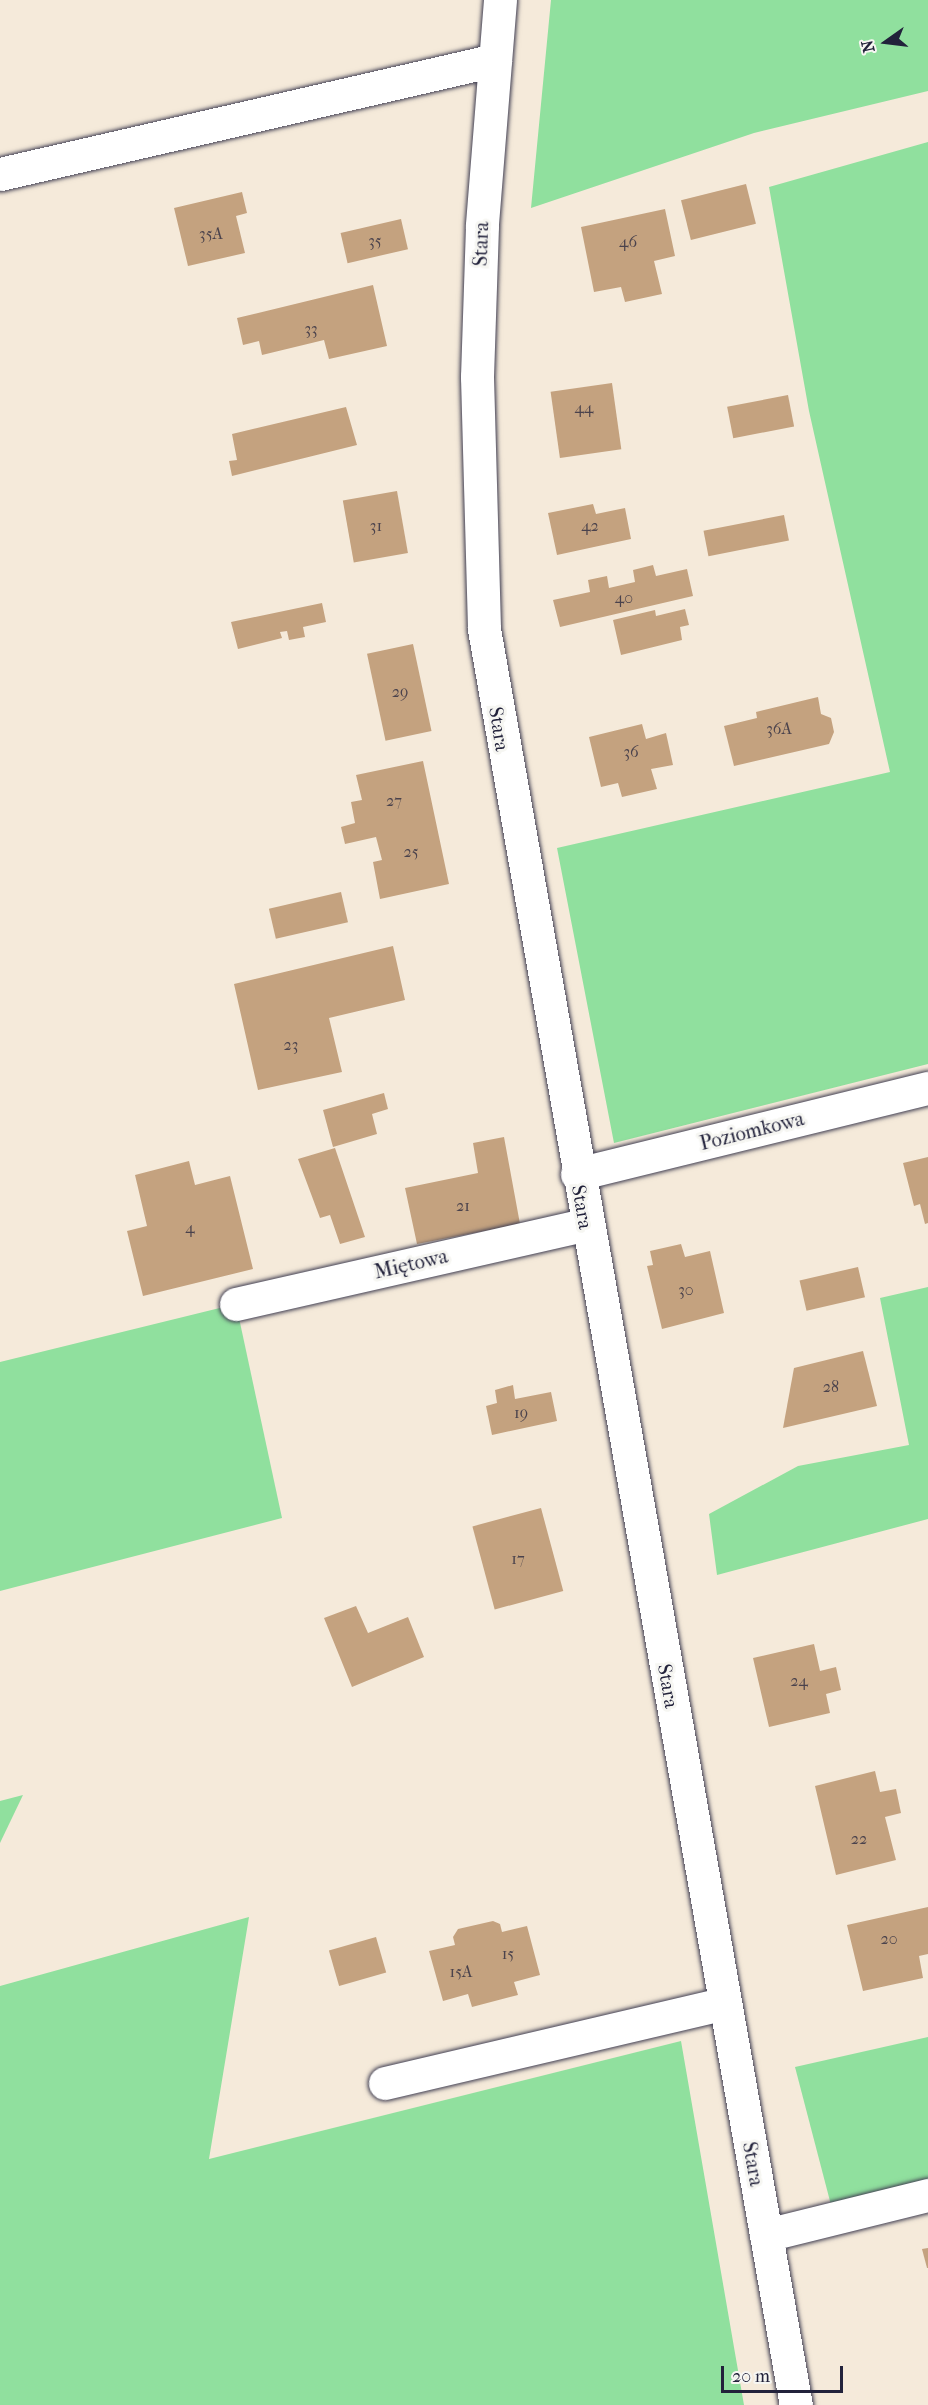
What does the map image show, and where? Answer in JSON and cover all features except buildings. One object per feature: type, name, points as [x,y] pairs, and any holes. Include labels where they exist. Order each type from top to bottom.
[{"type":"street","name":"Stara","points":[[500,0],[482,226],[477,377],[484,629],[585,1225],[796,2405]]},
{"type":"street","points":[[0,174],[495,60]]},
{"type":"street","name":"Poziomkowa","points":[[577,1174],[928,1088]]},
{"type":"street","name":"Miętowa","points":[[236,1304],[585,1225]]},
{"type":"street","points":[[385,2083],[725,2003]]},
{"type":"street","points":[[766,2235],[928,2195]]},
{"type":"green space","points":[[551,0],[928,0],[928,91],[754,133],[531,208]]},
{"type":"green space","points":[[928,142],[928,1064],[614,1143],[557,848],[890,772],[809,411],[769,187]]},
{"type":"green space","points":[[928,1287],[928,1519],[717,1575],[709,1514],[798,1466],[909,1445],[880,1298]]},
{"type":"green space","points":[[236,1304],[282,1518],[0,1591],[0,1362]]},
{"type":"green space","points":[[23,1795],[0,1843],[0,1801]]},
{"type":"green space","points":[[249,1917],[209,2159],[681,2041],[744,2405],[0,2405],[0,1986]]},
{"type":"green space","points":[[928,2037],[928,2181],[831,2205],[795,2067]]}]
